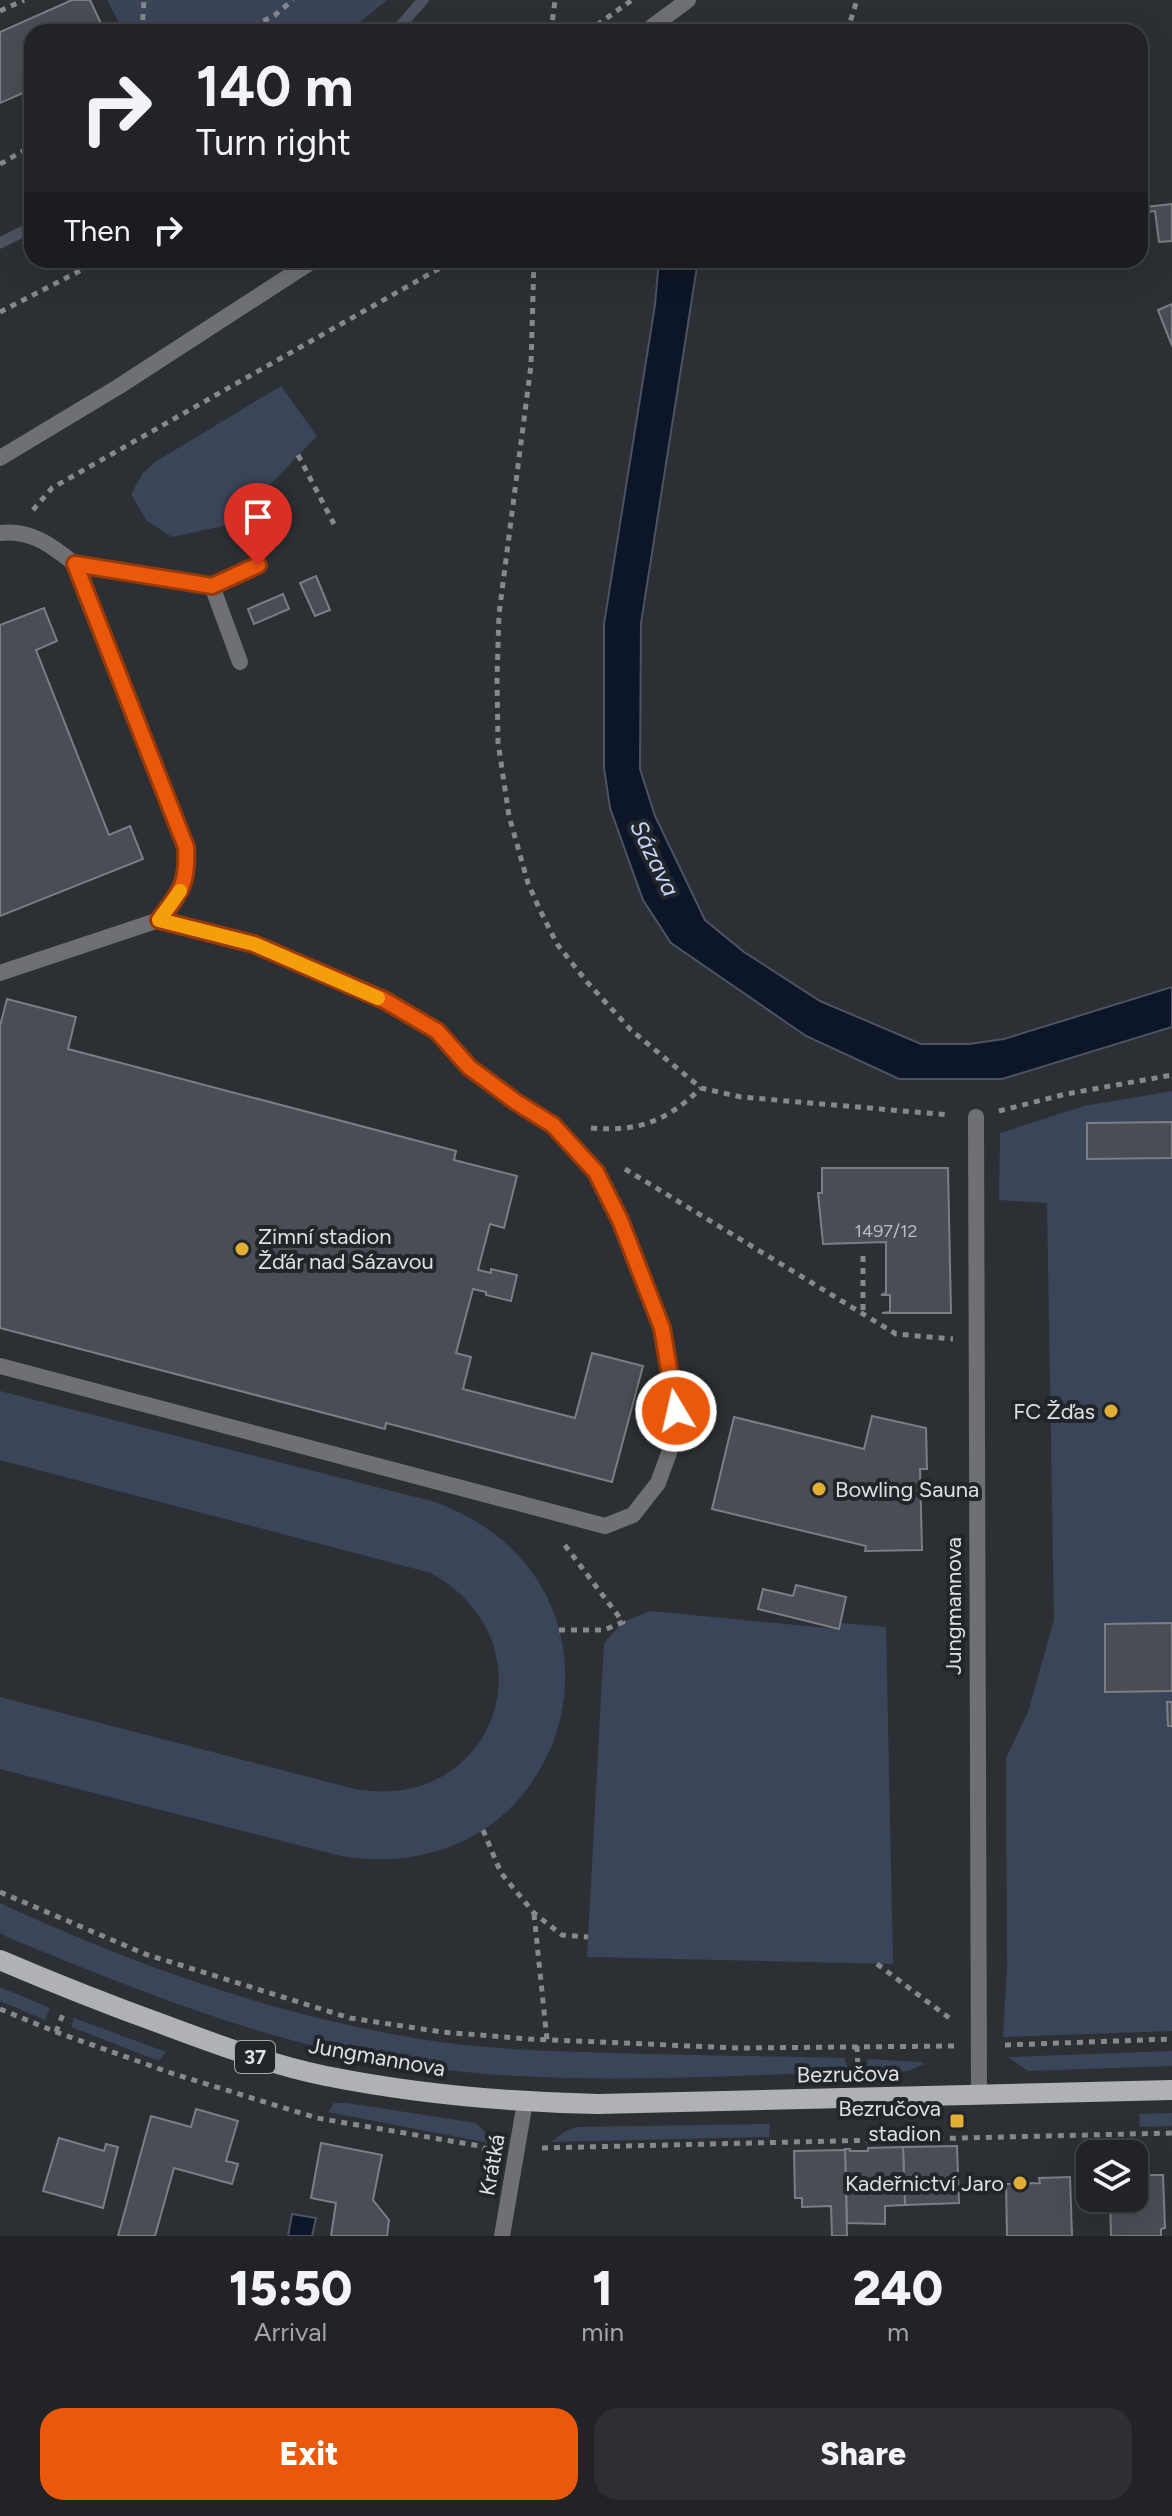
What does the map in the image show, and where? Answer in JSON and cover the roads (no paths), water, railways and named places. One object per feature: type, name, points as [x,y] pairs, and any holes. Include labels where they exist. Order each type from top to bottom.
[{"type":"main road","name":"Jungmannova","points":[[0,1960],[73,1991],[253,2056],[326,2076],[433,2093],[525,2102]]},
{"type":"main road","name":"Bezručova","points":[[525,2102],[613,2103],[1172,2090]]},
{"type":"street","points":[[656,24],[688,0]]},
{"type":"street","points":[[0,458],[118,387],[302,268]]},
{"type":"street","points":[[8,532],[49,543],[75,564],[186,847],[188,872],[159,920]]},
{"type":"street","points":[[75,564],[212,586],[258,565]]},
{"type":"street","points":[[212,586],[240,662]]},
{"type":"street","points":[[0,973],[159,920],[254,944],[384,1000],[437,1031],[469,1067],[553,1125],[596,1172],[620,1220],[662,1328],[676,1411],[669,1453],[658,1483],[633,1515],[615,1524],[599,1525],[0,1366]]},
{"type":"street","name":"Jungmannova","points":[[976,1117],[979,2095]]},
{"type":"street","name":"Krátká","points":[[502,2236],[525,2102]]},
{"type":"water","name":"Sázava","points":[[658,268],[697,268],[641,623],[640,769],[655,816],[705,920],[744,952],[820,1001],[921,1044],[969,1044],[1004,1039],[1172,987],[1172,1027],[1002,1079],[899,1079],[806,1036],[671,943],[643,900],[610,808],[604,768],[604,624]]},
{"type":"water","points":[[292,2214],[316,2218],[312,2236],[288,2236]]},
{"type":"waterway","points":[[402,24],[423,0]]},
{"type":"waterway","points":[[0,243],[24,231]]},
{"type":"place","name":"Zimní stadion Žďár nad Sázavou","points":[[242,1249]]},
{"type":"place","name":"FC Žďas","points":[[1111,1411]]},
{"type":"place","name":"Bowling Sauna","points":[[819,1489]]},
{"type":"place","name":"Bezručova stadion","points":[[957,2121]]},
{"type":"place","name":"Kadeřnictví Jaro","points":[[1020,2183]]}]
